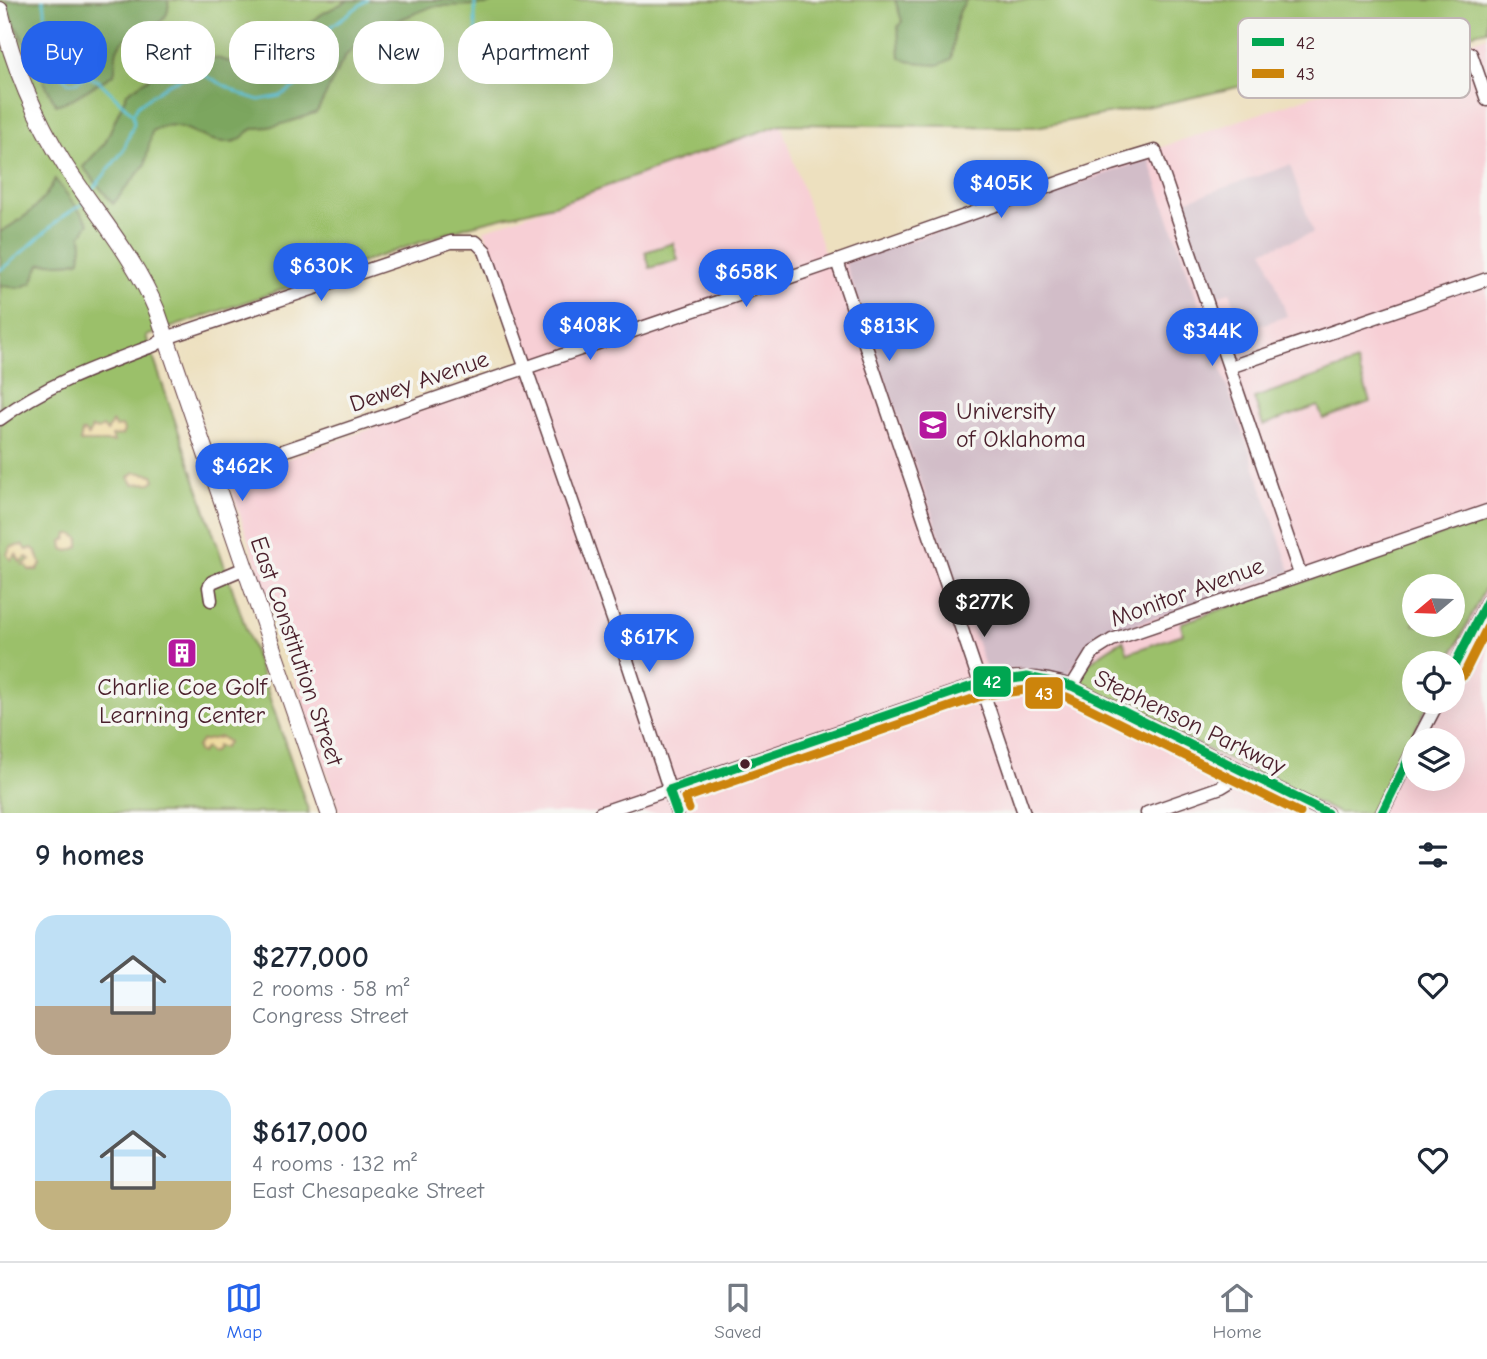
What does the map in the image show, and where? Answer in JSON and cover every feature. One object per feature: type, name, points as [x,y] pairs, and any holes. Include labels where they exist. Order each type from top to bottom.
[{"type":"main road","name":"East Constitution Street","points":[[0,10],[12,55],[40,121],[68,170],[104,218],[141,275],[157,311],[329,813]]},
{"type":"street","points":[[1471,54],[1487,100]]},
{"type":"street","name":"Dewey Avenue","points":[[213,475],[1155,151],[1230,368]]},
{"type":"street","points":[[0,419],[43,390],[70,376],[155,345],[166,338],[451,242],[476,242],[485,251],[677,813]]},
{"type":"street","points":[[837,261],[1024,813]]},
{"type":"street","points":[[1300,574],[1230,368],[1487,279]]},
{"type":"street","name":"Monitor Avenue","points":[[1072,686],[1093,652],[1112,640],[1487,511]]},
{"type":"street","points":[[211,600],[209,587],[212,582],[245,568]]},
{"type":"street","points":[[1462,651],[1487,601]]},
{"type":"street","points":[[600,813],[981,683],[1019,675],[1072,686]]},
{"type":"street","name":"Stephenson Parkway","points":[[1072,686],[1326,813]]},
{"type":"street","points":[[1382,813],[1402,772]]},
{"type":"street","points":[[1147,813],[1221,787],[1244,773]]},
{"type":"shaded area","name":"University of Oklahoma","points":[[1487,36],[1487,813],[340,813],[228,480],[530,371],[484,230],[781,124],[829,267],[1305,98],[1470,98],[1470,42]]},
{"type":"shaded area","points":[[1149,159],[1291,572],[1094,641],[1084,649],[1064,677],[1018,669],[990,672],[986,669],[845,263]]},
{"type":"shaded area","points":[[1290,165],[1313,233],[1264,250],[1287,316],[1244,331],[1230,292],[1211,298],[1179,203]]},
{"type":"green space","points":[[0,0],[1487,0],[1487,30],[1470,34],[1470,18],[1238,18],[1238,87],[1036,127],[781,124],[557,204],[468,226],[146,336],[309,813],[0,813]]},
{"type":"green space","points":[[6,0],[168,0],[168,9],[161,21],[121,21],[121,43],[116,53],[114,74],[107,78],[107,21],[21,21],[21,36],[9,13]]},
{"type":"green space","points":[[349,0],[500,0],[487,5],[433,6],[396,21],[353,21],[353,49],[345,56],[339,68],[339,21],[313,21]]},
{"type":"green space","points":[[895,0],[967,0],[957,20],[951,59],[934,65],[900,57],[898,27],[902,21]]},
{"type":"green space","points":[[216,58],[229,62],[229,84],[331,84],[317,112],[281,124],[253,129],[239,140],[215,141],[173,126],[152,131],[145,165],[113,204],[83,167],[105,143],[127,93],[140,84],[215,84]]},
{"type":"green space","points":[[45,84],[97,84],[72,99],[56,105]]},
{"type":"green space","points":[[55,179],[89,223],[81,235],[80,260],[40,264],[32,283],[19,288],[0,288],[0,232],[32,210]]},
{"type":"green space","points":[[673,243],[678,260],[650,268],[645,252]]},
{"type":"green space","points":[[1357,362],[1370,402],[1323,419],[1318,406],[1263,425],[1254,398]]},
{"type":"green space","points":[[1487,519],[1487,584],[1465,629],[1465,574],[1402,574],[1402,637],[1461,637],[1454,651],[1402,651],[1402,714],[1423,714],[1416,728],[1402,728],[1402,756],[1374,813],[1338,813],[1091,692],[1082,684],[1083,671],[1089,664],[1123,640],[1128,653],[1183,634],[1181,623]]},
{"type":"sand","points":[[112,422],[115,427],[122,426],[124,431],[122,435],[112,436],[114,442],[80,442],[82,432],[88,436],[92,428],[98,430],[103,427],[107,432]]},
{"type":"sand","points":[[135,472],[153,475],[155,480],[151,483],[133,484],[129,477]]},
{"type":"sand","points":[[68,534],[79,538],[79,547],[69,551],[63,549],[62,541],[67,539]]},
{"type":"sand","points":[[23,545],[27,550],[32,548],[36,551],[41,564],[37,570],[29,570],[23,565],[30,560],[27,557],[20,562],[16,554],[11,560],[7,555],[10,547]]},
{"type":"sand","points":[[221,737],[228,742],[224,748],[217,746],[215,751],[210,753],[206,748],[201,753],[198,751],[197,747],[201,741]]},
{"type":"waterway","points":[[43,0],[46,44],[58,71],[69,83],[77,82],[86,76],[99,81],[133,114]]},
{"type":"waterway","points":[[90,193],[123,151],[138,105],[168,84],[187,76],[204,75],[259,100],[280,96],[304,81],[322,33],[367,0]]},
{"type":"waterway","points":[[475,0],[482,86]]},
{"type":"waterway","points":[[0,270],[64,216],[85,202]]},
{"type":"transit line","name":"42","points":[[1462,651],[1487,601]]},
{"type":"transit line","name":"43","points":[[1465,672],[1487,628]]},
{"type":"transit line","name":"42","points":[[677,813],[669,790],[981,683],[1027,677],[1072,686],[1327,813]]},
{"type":"transit line","name":"43","points":[[689,809],[685,798],[984,695],[1027,690],[1067,697],[1300,813]]},
{"type":"transit line","name":"42","points":[[1382,813],[1402,772]]},
{"type":"place","name":"University of Oklahoma","points":[[933,425]]},
{"type":"place","name":"Charlie Coe Golf Learning Center","points":[[182,653]]}]
